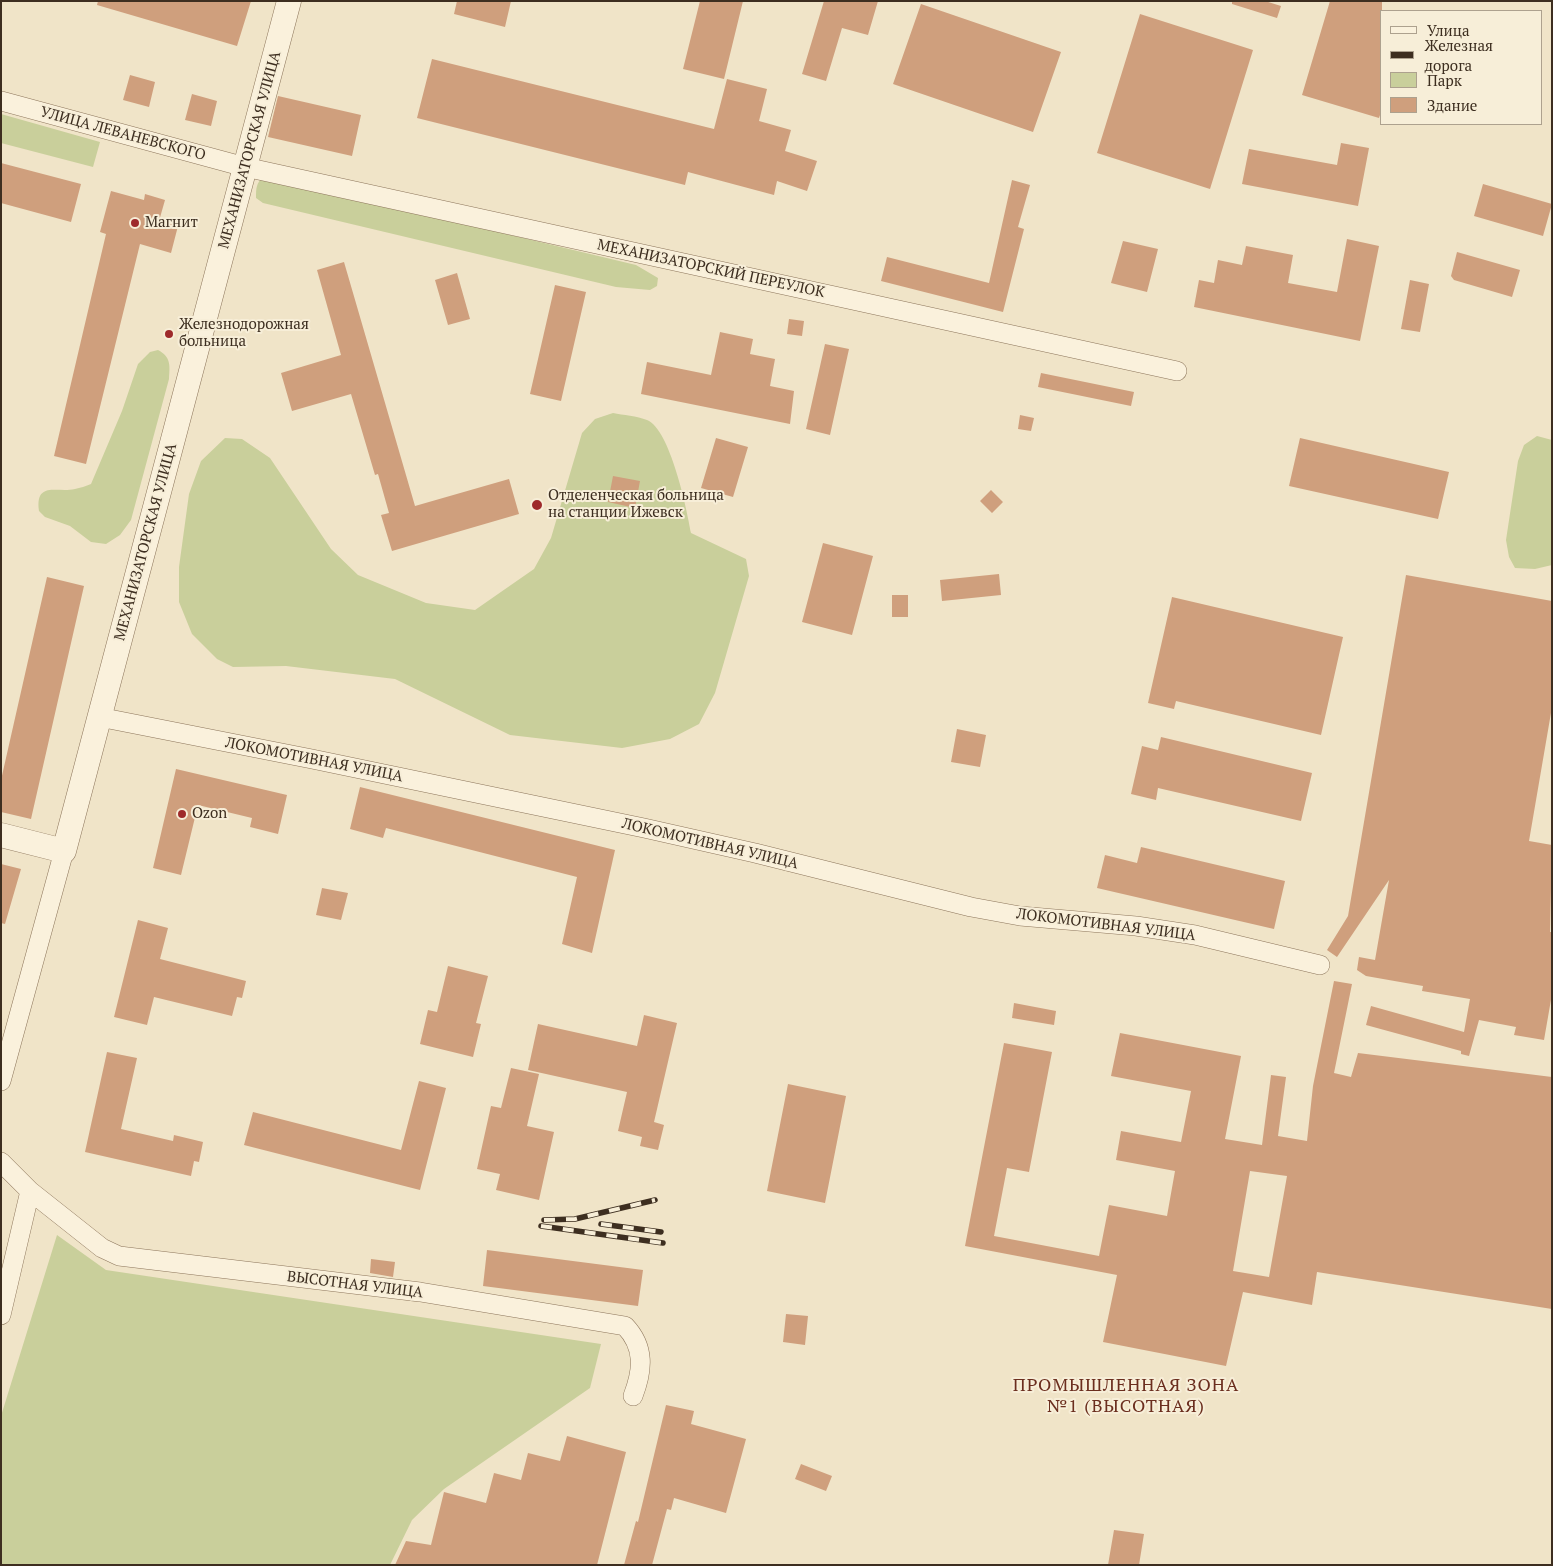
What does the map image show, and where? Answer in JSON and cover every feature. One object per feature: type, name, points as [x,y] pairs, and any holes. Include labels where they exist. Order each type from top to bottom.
[{"type":"street","name":"МЕХАНИЗАТОРСКАЯ УЛИЦА","points":[[1,1081],[64,851],[289,1]]},
{"type":"street","name":"УЛИЦА ЛЕВАНЕВСКОГО","points":[[1,101],[245,167]]},
{"type":"street","name":"МЕХАНИЗАТОРСКИЙ ПЕРЕУЛОК","points":[[245,167],[1177,371]]},
{"type":"street","name":"ЛОКОМОТИВНАЯ УЛИЦА","points":[[99,717],[312,758],[644,828],[755,853],[971,908],[1020,916],[1136,926],[1185,933],[1232,942],[1320,965]]},
{"type":"street","points":[[1,835],[64,851]]},
{"type":"street","name":"ВЫСОТНАЯ УЛИЦА","points":[[1,1162],[30,1191],[102,1248],[119,1256],[420,1292],[625,1326],[637,1341],[642,1364],[633,1396]]},
{"type":"street","points":[[1,1315],[30,1191]]},
{"type":"green space","points":[[1,114],[100,142],[93,167],[1,143]]},
{"type":"green space","points":[[264,176],[636,265],[658,278],[657,286],[650,290],[616,287],[263,203],[256,198],[256,191],[258,183]]},
{"type":"green space","points":[[158,350],[169,362],[169,379],[131,520],[120,535],[106,544],[91,542],[70,526],[45,517],[39,511],[40,495],[49,490],[75,489],[91,484],[122,411],[138,364],[150,352]]},
{"type":"green space","points":[[613,413],[647,420],[655,426],[663,438],[676,471],[691,533],[746,559],[749,576],[715,693],[699,724],[670,739],[622,748],[510,735],[395,679],[286,666],[233,667],[217,659],[192,634],[179,602],[179,567],[189,494],[201,461],[225,438],[242,439],[270,458],[331,549],[358,575],[426,603],[475,610],[534,569],[551,538],[582,433],[595,419]]},
{"type":"green space","points":[[1537,436],[1552,440],[1552,565],[1535,569],[1515,568],[1509,557],[1506,540],[1518,461],[1524,445]]},
{"type":"green space","points":[[57,1235],[106,1270],[601,1344],[590,1388],[444,1489],[412,1520],[390,1565],[1,1565],[1,1416]]},
{"type":"building","points":[[98,1],[251,1],[237,46],[97,5]]},
{"type":"building","points":[[457,1],[511,1],[505,27],[454,14]]},
{"type":"building","points":[[700,1],[743,1],[724,79],[683,69]]},
{"type":"building","points":[[824,1],[878,1],[868,35],[842,28],[826,81],[802,74]]},
{"type":"building","points":[[1232,1],[1265,1],[1281,6],[1277,18],[1232,4]]},
{"type":"building","points":[[1330,1],[1382,1],[1382,10],[1380,10],[1379,118],[1302,95]]},
{"type":"building","points":[[921,4],[1061,52],[1033,132],[893,84]]},
{"type":"building","points":[[1140,14],[1253,50],[1210,189],[1097,153]]},
{"type":"building","points":[[432,59],[714,129],[727,79],[767,89],[759,121],[791,130],[785,151],[817,161],[807,191],[777,181],[774,195],[688,172],[685,185],[417,118]]},
{"type":"building","points":[[130,75],[155,82],[149,107],[123,100]]},
{"type":"building","points":[[192,94],[217,101],[211,126],[185,120]]},
{"type":"building","points":[[278,96],[361,115],[352,156],[268,137]]},
{"type":"building","points":[[1341,143],[1369,148],[1358,206],[1242,184],[1249,149],[1337,165]]},
{"type":"building","points":[[1,163],[81,184],[71,222],[1,203]]},
{"type":"building","points":[[1012,180],[1030,185],[1018,227],[1024,229],[1003,312],[881,281],[887,257],[989,283]]},
{"type":"building","points":[[1483,184],[1552,204],[1543,236],[1474,216]]},
{"type":"building","points":[[111,191],[144,200],[145,194],[165,200],[159,221],[178,226],[171,253],[140,244],[86,464],[54,456],[106,234],[100,232]]},
{"type":"building","points":[[1347,239],[1379,246],[1360,341],[1194,307],[1199,280],[1214,283],[1218,260],[1242,265],[1246,246],[1293,255],[1288,283],[1337,292]]},
{"type":"building","points":[[1123,241],[1158,249],[1147,292],[1111,283]]},
{"type":"building","points":[[1457,252],[1520,270],[1512,297],[1454,280],[1451,276]]},
{"type":"building","points":[[344,262],[415,506],[509,479],[519,514],[392,551],[381,515],[389,513],[378,474],[375,475],[351,394],[292,411],[281,373],[341,355],[317,270]]},
{"type":"building","points":[[457,273],[470,319],[448,325],[435,280]]},
{"type":"building","points":[[1410,280],[1429,284],[1420,332],[1401,329]]},
{"type":"building","points":[[555,285],[586,292],[561,401],[530,394]]},
{"type":"building","points":[[789,319],[804,321],[802,336],[787,334]]},
{"type":"building","points":[[720,332],[753,339],[750,354],[775,359],[770,386],[794,391],[790,424],[641,394],[647,362],[711,375]]},
{"type":"building","points":[[825,344],[849,349],[830,435],[806,429]]},
{"type":"building","points":[[1041,373],[1134,392],[1131,406],[1038,387]]},
{"type":"building","points":[[1020,415],[1034,418],[1031,431],[1018,429]]},
{"type":"building","points":[[716,438],[748,447],[733,497],[701,488]]},
{"type":"building","points":[[1300,438],[1449,472],[1438,519],[1289,486]]},
{"type":"building","points":[[613,476],[640,481],[635,508],[608,502]]},
{"type":"building","points":[[991,490],[1003,502],[992,513],[980,501]]},
{"type":"building","points":[[823,543],[873,556],[852,635],[802,622]]},
{"type":"building","points":[[999,574],[1001,595],[942,601],[940,580]]},
{"type":"building","points":[[1406,575],[1552,601],[1552,707],[1529,841],[1552,845],[1550,932],[1552,932],[1552,994],[1544,1040],[1514,1035],[1516,1027],[1479,1020],[1469,1056],[1461,1054],[1461,1051],[1366,1025],[1371,1006],[1464,1032],[1470,999],[1422,991],[1423,986],[1366,976],[1357,970],[1359,957],[1375,960],[1389,880],[1337,957],[1327,950],[1348,916]]},
{"type":"building","points":[[47,577],[84,586],[31,819],[1,812],[1,780]]},
{"type":"building","points":[[892,595],[908,595],[908,617],[892,617]]},
{"type":"building","points":[[1172,597],[1343,637],[1321,735],[1176,701],[1174,709],[1148,703]]},
{"type":"building","points":[[957,729],[986,735],[980,767],[951,762]]},
{"type":"building","points":[[1161,737],[1312,773],[1301,821],[1158,788],[1156,800],[1131,794],[1142,746],[1158,750]]},
{"type":"building","points":[[176,769],[287,795],[278,834],[250,827],[252,818],[198,805],[181,875],[153,868]]},
{"type":"building","points":[[360,787],[615,850],[592,953],[562,944],[577,877],[386,828],[383,838],[350,829]]},
{"type":"building","points":[[1141,847],[1285,881],[1274,929],[1097,888],[1105,855],[1137,863]]},
{"type":"building","points":[[1,864],[21,869],[5,924],[1,923]]},
{"type":"building","points":[[322,888],[348,893],[341,920],[316,915]]},
{"type":"building","points":[[138,920],[168,928],[160,959],[246,981],[242,998],[237,997],[232,1016],[154,997],[147,1025],[114,1017]]},
{"type":"building","points":[[448,966],[488,976],[476,1023],[481,1024],[473,1057],[420,1044],[428,1010],[437,1012]]},
{"type":"building","points":[[1334,981],[1352,984],[1334,1073],[1351,1077],[1358,1053],[1552,1077],[1552,1309],[1317,1272],[1312,1305],[1243,1292],[1226,1366],[1103,1342],[1117,1275],[965,1246],[1004,1043],[1052,1052],[1029,1172],[1007,1168],[994,1236],[1099,1256],[1109,1205],[1167,1216],[1175,1171],[1116,1160],[1121,1131],[1181,1142],[1191,1091],[1111,1076],[1120,1033],[1241,1056],[1225,1139],[1262,1145],[1271,1075],[1286,1077],[1278,1136],[1307,1141],[1313,1086]],"holes":[[[1250,1171],[1287,1176],[1269,1277],[1233,1271]]]},
{"type":"building","points":[[1014,1003],[1056,1011],[1054,1025],[1012,1018]]},
{"type":"building","points":[[644,1015],[677,1023],[654,1122],[664,1125],[658,1150],[640,1146],[642,1137],[618,1131],[627,1092],[528,1070],[538,1024],[637,1046]]},
{"type":"building","points":[[107,1052],[137,1058],[121,1129],[173,1141],[174,1135],[203,1142],[199,1162],[194,1161],[191,1176],[85,1152]]},
{"type":"building","points":[[511,1068],[539,1074],[527,1126],[554,1132],[539,1200],[496,1190],[500,1174],[477,1169],[491,1106],[501,1108]]},
{"type":"building","points":[[419,1081],[446,1088],[420,1190],[244,1145],[253,1112],[401,1150]]},
{"type":"building","points":[[788,1084],[846,1096],[825,1203],[767,1191]]},
{"type":"building","points":[[487,1250],[643,1270],[638,1306],[483,1286]]},
{"type":"building","points":[[371,1259],[395,1262],[393,1277],[370,1273]]},
{"type":"building","points":[[786,1314],[808,1316],[805,1345],[783,1342]]},
{"type":"building","points":[[666,1405],[694,1411],[691,1424],[746,1439],[726,1513],[674,1498],[671,1510],[667,1509],[652,1565],[624,1565],[636,1521],[638,1522]]},
{"type":"building","points":[[567,1436],[626,1452],[597,1565],[395,1565],[406,1541],[431,1545],[444,1492],[486,1503],[494,1473],[521,1480],[528,1453],[560,1461]]},
{"type":"building","points":[[801,1464],[832,1476],[826,1491],[795,1479]]},
{"type":"building","points":[[1114,1530],[1144,1534],[1139,1565],[1108,1565]]},
{"type":"railway","points":[[544,1220],[575,1219],[655,1200]]},
{"type":"railway","points":[[601,1224],[661,1232]]},
{"type":"railway","points":[[541,1226],[663,1243]]},
{"type":"place","name":"Магнит","points":[[135,223]]},
{"type":"place","name":"Железнодорожная больница","points":[[169,334]]},
{"type":"place","name":"Отделенческая больница на станции Ижевск","points":[[537,505]]},
{"type":"place","name":"Ozon","points":[[182,814]]},
{"type":"district","name":"ПРОМЫШЛЕННАЯ ЗОНА №1 (ВЫСОТНАЯ)","points":[[1126,1396]]}]
